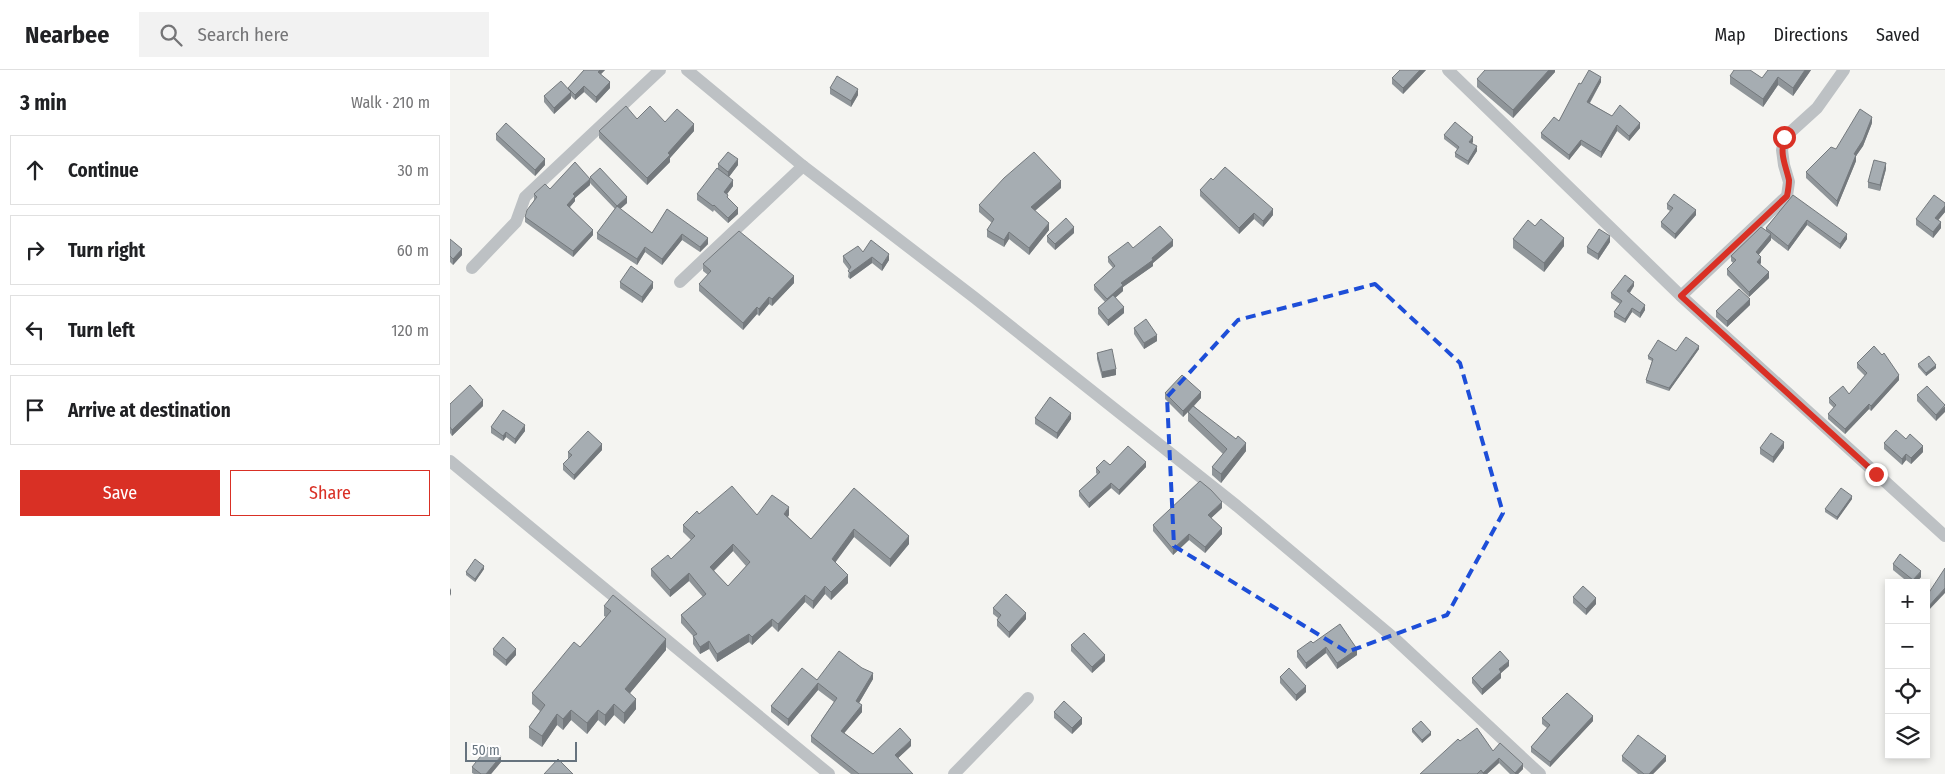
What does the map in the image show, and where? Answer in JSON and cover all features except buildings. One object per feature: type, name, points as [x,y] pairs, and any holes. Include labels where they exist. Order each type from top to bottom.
[{"type":"street","points":[[472,268],[516,222],[525,197],[660,70]]},
{"type":"street","points":[[686,70],[803,166],[975,298],[1237,506],[1394,638],[1540,774]]},
{"type":"street","points":[[1448,70],[1681,296],[1945,536]]},
{"type":"street","points":[[1681,296],[1787,196],[1789,182],[1782,150],[1784,137],[1817,108],[1844,70]]},
{"type":"street","points":[[680,282],[803,166]]},
{"type":"street","points":[[450,462],[829,774]]},
{"type":"street","points":[[954,774],[1028,698]]},
{"type":"highlighted area","points":[[1375,284],[1460,363],[1503,513],[1447,615],[1347,652],[1174,546],[1167,397],[1238,320]]},
{"type":"route","points":[[1784,137],[1782,150],[1789,182],[1787,196],[1681,296],[1876,474]]}]
